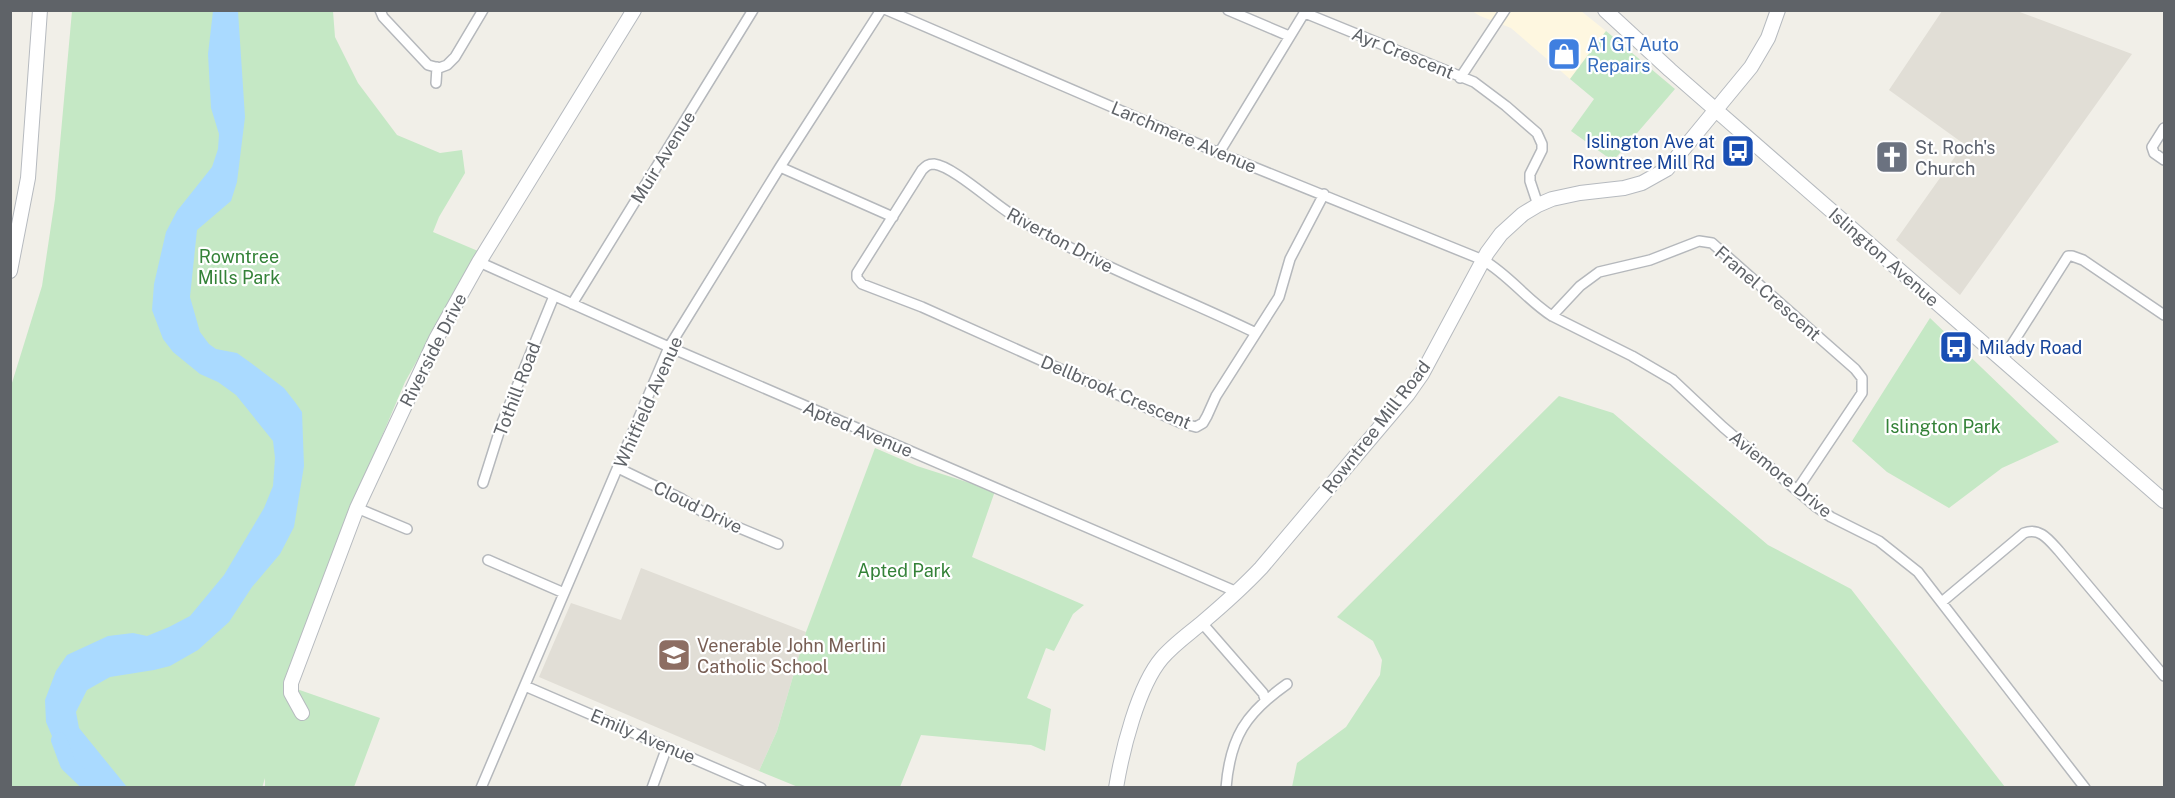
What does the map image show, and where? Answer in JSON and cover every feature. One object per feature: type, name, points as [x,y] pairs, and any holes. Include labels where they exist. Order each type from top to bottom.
[{"type":"street","points":[[10,271],[26,188],[40,10]]},
{"type":"street","points":[[380,10],[428,65],[435,67],[447,64],[455,57],[483,10]]},
{"type":"street","name":"Riverside Drive","points":[[302,713],[291,693],[291,683],[357,508],[436,339],[479,262],[634,10]]},
{"type":"street","name":"Muir Avenue","points":[[572,304],[753,10]]},
{"type":"street","name":"Whitfield Avenue","points":[[481,788],[669,347],[780,167],[881,10]]},
{"type":"street","name":"Larchmere Avenue","points":[[887,10],[1219,153],[1483,260]]},
{"type":"street","points":[[1228,10],[1289,36]]},
{"type":"street","name":"Ayr Crescent","points":[[1306,12],[1460,78],[1505,10]]},
{"type":"street","name":"Islington Avenue","points":[[1605,10],[1716,110],[2164,501]]},
{"type":"street","name":"Rowntree Mill Road","points":[[1116,788],[1123,747],[1151,675],[1163,656],[1237,592],[1261,568],[1422,374],[1483,260],[1501,234],[1538,205],[1570,194],[1624,188],[1642,183],[1666,169],[1763,49],[1778,10]]},
{"type":"street","points":[[1219,153],[1289,36],[1306,12]]},
{"type":"street","points":[[435,67],[436,83]]},
{"type":"street","points":[[1460,78],[1474,82],[1488,91],[1530,127],[1540,139],[1542,150],[1530,174],[1538,205]]},
{"type":"street","points":[[2164,128],[2152,147],[2154,153],[2164,160]]},
{"type":"street","name":"Riverton Drive","points":[[893,217],[922,170],[930,164],[937,165],[1051,239],[1166,294],[1256,333]]},
{"type":"street","points":[[780,167],[893,217]]},
{"type":"street","name":"Dellbrook Crescent","points":[[893,217],[858,270],[857,278],[862,284],[922,307],[1188,426],[1196,427],[1203,423],[1216,396],[1279,297],[1290,259],[1324,194]]},
{"type":"street","name":"Franel Crescent","points":[[1552,316],[1580,286],[1599,273],[1650,260],[1699,241],[1712,243],[1855,369],[1862,378],[1862,393],[1797,490]]},
{"type":"street","points":[[2002,360],[2068,256],[2083,260],[2164,315]]},
{"type":"street","name":"Aviemore Drive","points":[[1483,260],[1495,266],[1540,309],[1632,356],[1672,380],[1723,427],[1831,517],[1893,550],[1918,572],[1943,601],[2085,788]]},
{"type":"street","name":"Apted Avenue","points":[[479,262],[669,347],[1237,592]]},
{"type":"street","name":"Tothill Road","points":[[483,483],[502,423],[554,296]]},
{"type":"street","name":"Cloud Drive","points":[[618,468],[682,499],[706,514],[778,544]]},
{"type":"street","points":[[357,508],[407,529]]},
{"type":"street","points":[[1943,601],[2024,532],[2036,531],[2059,551],[2164,675]]},
{"type":"street","points":[[488,561],[564,593]]},
{"type":"street","points":[[1202,623],[1266,699]]},
{"type":"street","points":[[1226,788],[1230,756],[1242,726],[1266,699],[1287,684]]},
{"type":"street","name":"Emily Avenue","points":[[525,686],[761,788]]},
{"type":"street","points":[[652,788],[667,747]]},
{"type":"shaded area","points":[[1472,11],[1581,11],[1606,31],[1570,79],[1511,28]]},
{"type":"shaded area","points":[[1942,11],[2017,11],[2132,54],[1960,295],[1896,240],[1964,144],[1889,90]]},
{"type":"shaded area","name":"Venerable John Merlini Catholic School","points":[[641,568],[806,632],[777,731],[759,771],[539,677],[571,603],[621,620]]},
{"type":"green space","name":"Rowntree Mills Park","points":[[72,11],[333,11],[335,37],[358,83],[397,135],[440,153],[462,150],[465,173],[439,217],[433,232],[478,251],[405,382],[350,511],[291,687],[380,718],[354,787],[265,787],[265,778],[262,788],[11,788],[11,386],[42,286],[55,199]]},
{"type":"green space","points":[[1606,31],[1675,89],[1613,161],[1571,131],[1594,99],[1570,79]]},
{"type":"green space","name":"Islington Park","points":[[1930,318],[2059,442],[2002,468],[1949,508],[1887,472],[1852,441]]},
{"type":"green space","points":[[1559,396],[1613,413],[1768,545],[1851,589],[2005,787],[1292,787],[1297,763],[1346,727],[1380,675],[1382,660],[1373,641],[1337,617]]},
{"type":"green space","name":"Apted Park","points":[[875,448],[917,466],[995,491],[972,557],[1084,605],[1073,614],[1054,651],[1046,648],[1027,698],[1051,709],[1045,751],[1031,745],[921,735],[900,787],[798,787],[759,771],[777,731],[806,632]]},
{"type":"water","points":[[213,11],[238,11],[245,117],[237,182],[231,201],[197,230],[190,297],[200,332],[209,344],[216,349],[237,353],[251,363],[284,388],[302,412],[304,466],[294,527],[280,554],[252,587],[229,622],[198,650],[170,666],[110,677],[87,690],[76,712],[79,728],[127,787],[89,787],[57,748],[46,722],[45,700],[56,671],[67,655],[108,636],[133,633],[147,636],[190,616],[224,575],[264,508],[273,486],[275,458],[273,441],[236,395],[218,382],[200,374],[173,352],[163,339],[152,310],[154,284],[166,232],[177,211],[212,167],[218,149],[219,134],[211,108],[208,54]]},
{"type":"waterway","points":[[59,740],[68,764],[93,788]]},
{"type":"place","name":"A1 GT Auto Repairs","points":[[1564,54]]},
{"type":"place","name":"Islington Ave at Rowntree Mill Rd","points":[[1738,151]]},
{"type":"place","name":"St. Roch's Church","points":[[1892,157]]},
{"type":"place","name":"Milady Road","points":[[1956,347]]},
{"type":"place","name":"Venerable John Merlini Catholic School","points":[[674,655]]}]
